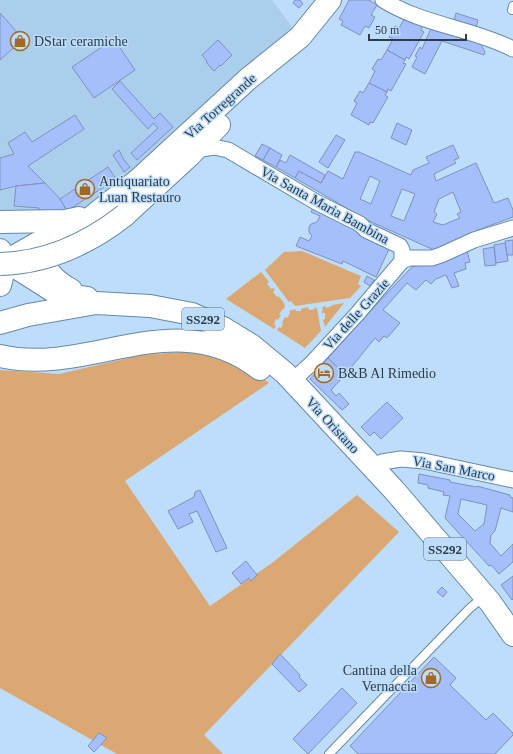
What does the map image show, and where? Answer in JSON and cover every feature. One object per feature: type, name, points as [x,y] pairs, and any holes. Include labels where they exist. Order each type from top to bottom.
[{"type":"main road","name":"Via Torregrande","points":[[2,258],[88,220],[143,175],[248,79],[300,37],[330,0]]},
{"type":"main road","points":[[0,285],[2,258],[19,263],[46,258],[61,253],[75,248],[97,235],[125,215],[195,150],[263,80],[300,37]]},
{"type":"main road","name":"Via Torregrande","points":[[0,222],[65,221],[81,218],[104,207]]},
{"type":"main road","points":[[52,237],[45,254],[45,261],[48,270],[62,285],[90,300]]},
{"type":"main road","name":"Via Oristano","points":[[2,258],[58,294],[90,300],[150,306],[192,314],[251,344],[285,373],[372,467],[485,595],[513,635]]},
{"type":"main road","name":"Via Oristano","points":[[0,323],[90,300]]},
{"type":"main road","points":[[0,356],[28,360],[48,359],[161,340],[199,342],[223,348],[247,360],[285,390],[311,401]]},
{"type":"street","points":[[383,0],[392,6],[428,21],[493,40],[513,49]]},
{"type":"street","name":"Via Santa Maria Bambina","points":[[195,150],[214,147],[228,150],[316,202],[360,224],[366,230],[400,246],[403,256],[402,261]]},
{"type":"street","points":[[402,261],[414,258],[432,258],[474,240],[513,228]]},
{"type":"street","name":"Via delle Grazie","points":[[292,381],[317,358],[363,308],[402,261]]},
{"type":"street","name":"Via San Marco","points":[[372,467],[382,462],[401,459],[424,461],[513,480]]},
{"type":"lane","points":[[513,6],[513,10]]},
{"type":"lane","points":[[329,754],[469,609],[485,595]]},
{"type":"shaded area","points":[[0,0],[272,0],[293,28],[141,169],[92,205],[77,213],[0,213]]},
{"type":"shaded area","points":[[302,251],[361,276],[358,284],[361,286],[350,298],[295,306],[291,301],[289,302],[265,270],[284,252]]},
{"type":"shaded area","points":[[261,272],[269,282],[267,284],[271,289],[273,288],[275,290],[273,292],[284,303],[284,309],[279,314],[281,315],[278,320],[276,319],[274,324],[276,326],[274,329],[226,299]]},
{"type":"shaded area","points":[[344,303],[325,327],[323,320],[325,319],[325,313],[322,313],[323,306],[326,308],[332,305]]},
{"type":"shaded area","points":[[308,307],[309,310],[315,309],[314,307],[317,308],[321,331],[305,348],[277,330],[279,327],[281,328],[285,317],[287,318],[290,313],[289,311],[295,309],[296,311],[301,311],[301,309]]},
{"type":"shaded area","points":[[208,350],[245,365],[269,383],[125,481],[210,606],[272,563],[357,495],[399,532],[204,735],[223,754],[117,754],[0,688],[0,370],[59,374],[141,355]]},
{"type":"building","points":[[295,0],[300,0],[303,4],[299,8],[293,3]]},
{"type":"building","points":[[349,0],[369,0],[377,5],[371,15],[375,17],[369,28],[365,26],[360,35],[341,25],[343,21],[339,19]]},
{"type":"building","points":[[0,13],[23,39],[0,60]]},
{"type":"building","points":[[456,13],[478,20],[476,28],[454,21]]},
{"type":"building","points":[[406,16],[423,25],[421,30],[424,32],[409,59],[406,57],[405,60],[387,50],[393,39],[389,37],[395,26],[399,28]]},
{"type":"building","points":[[432,26],[479,41],[485,52],[484,55],[442,41],[425,74],[412,67],[417,57],[415,56],[420,47],[422,49]]},
{"type":"building","points":[[114,39],[135,70],[94,98],[72,67]]},
{"type":"building","points":[[218,40],[232,55],[214,71],[202,55]]},
{"type":"building","points":[[387,50],[405,60],[403,63],[406,64],[391,91],[388,89],[387,92],[369,83],[375,71],[372,69],[378,59],[381,60]]},
{"type":"building","points":[[120,81],[154,119],[160,113],[173,127],[137,160],[131,153],[158,128],[153,123],[148,129],[112,89]]},
{"type":"building","points":[[369,83],[387,92],[385,95],[388,97],[373,123],[370,122],[369,125],[351,115],[357,103],[354,101],[360,91],[363,93]]},
{"type":"building","points":[[75,115],[84,129],[28,166],[45,183],[16,186],[0,190],[0,158],[14,154],[8,143],[25,132],[32,142]]},
{"type":"building","points":[[397,123],[412,130],[406,145],[391,138]]},
{"type":"building","points":[[336,135],[345,140],[328,168],[319,162]]},
{"type":"building","points":[[262,144],[270,148],[263,160],[255,156]]},
{"type":"building","points":[[453,145],[459,158],[454,160],[456,163],[434,174],[436,181],[476,163],[494,203],[508,198],[513,210],[513,217],[478,230],[434,250],[367,220],[295,178],[299,171],[321,183],[328,171],[343,179],[355,152],[359,152],[411,175],[413,170],[429,163],[426,157]],"holes":[[[370,176],[380,181],[371,204],[360,199]],[[402,189],[415,194],[404,221],[391,216]],[[453,192],[461,212],[457,214],[460,218],[443,225],[433,222],[437,214],[434,212],[439,199]]]},
{"type":"building","points":[[270,148],[282,155],[276,167],[263,160]]},
{"type":"building","points":[[119,150],[124,160],[130,167],[124,172],[113,155]]},
{"type":"building","points":[[290,155],[325,175],[321,183],[299,171],[295,178],[276,167],[280,160],[286,163]]},
{"type":"building","points":[[108,167],[116,179],[67,211],[60,199]]},
{"type":"building","points":[[45,183],[60,199],[67,211],[38,214],[39,208],[14,206],[16,186]]},
{"type":"building","points":[[314,206],[390,247],[376,277],[343,261],[342,264],[296,246],[300,237],[309,241],[312,236],[309,232],[309,227],[311,224],[317,222],[320,216],[311,212]]},
{"type":"building","points":[[513,240],[513,255],[507,255],[505,241]]},
{"type":"building","points":[[505,243],[508,261],[496,263],[494,245]]},
{"type":"building","points":[[494,247],[496,265],[485,266],[483,249]]},
{"type":"building","points":[[467,251],[470,262],[465,263],[466,269],[454,273],[459,286],[452,288],[446,275],[436,279],[431,284],[426,280],[416,290],[407,283],[383,310],[400,323],[387,338],[384,336],[379,342],[375,338],[345,375],[328,358],[412,267],[439,261]]},
{"type":"building","points":[[367,276],[374,280],[370,286],[364,282]]},
{"type":"building","points":[[328,358],[345,375],[331,390],[336,396],[339,393],[349,404],[342,410],[310,379]]},
{"type":"building","points":[[387,402],[403,418],[381,439],[374,432],[370,436],[361,427]]},
{"type":"building","points":[[419,474],[450,480],[450,482],[477,486],[510,495],[510,497],[513,498],[513,512],[501,508],[495,531],[491,535],[490,543],[501,556],[513,544],[513,562],[499,574],[491,565],[489,566],[445,518],[450,496],[443,495],[444,492],[428,488],[428,485],[418,483]],"holes":[[[461,499],[487,505],[484,524],[475,531],[458,514]]]},
{"type":"building","points":[[200,490],[227,548],[216,552],[197,511],[189,514],[193,522],[178,529],[168,511],[194,497],[195,492]]},
{"type":"building","points":[[246,561],[257,575],[251,581],[249,578],[241,584],[232,573]]},
{"type":"building","points":[[513,576],[513,599],[512,600],[501,585]]},
{"type":"building","points":[[442,587],[447,592],[443,597],[437,592]]},
{"type":"building","points":[[280,654],[300,675],[299,677],[307,685],[299,692],[272,664]]},
{"type":"building","points":[[434,657],[456,678],[450,685],[486,720],[493,713],[513,733],[513,735],[495,754],[358,754],[350,746]]},
{"type":"building","points":[[342,688],[357,703],[308,754],[293,739]]},
{"type":"building","points":[[99,733],[107,738],[94,752],[88,746]]},
{"type":"place","name":"DStar ceramiche","points":[[20,41]]},
{"type":"place","name":"Antiquariato Luan Restauro","points":[[85,189]]},
{"type":"place","name":"B&B Al Rimedio","points":[[324,373]]},
{"type":"place","name":"Cantina della Vernaccia","points":[[431,678]]}]
